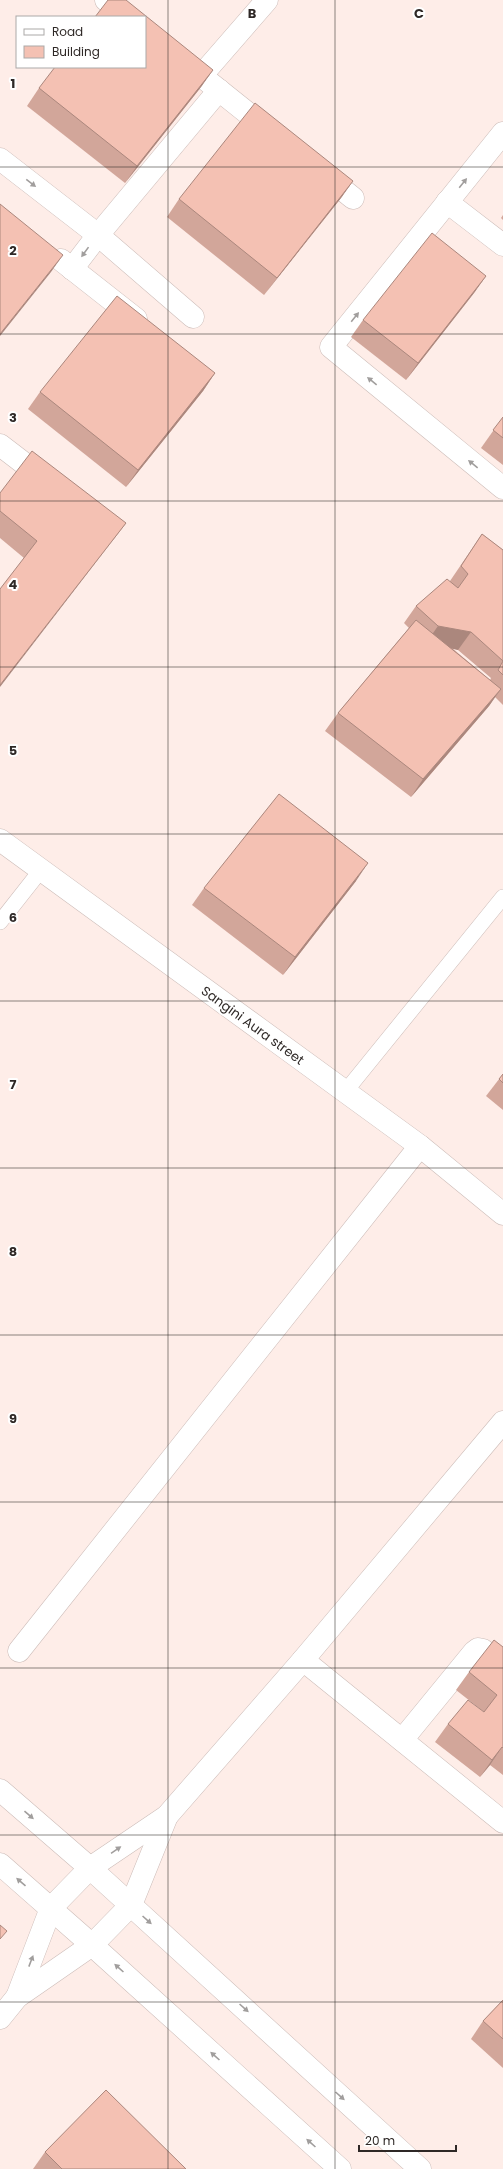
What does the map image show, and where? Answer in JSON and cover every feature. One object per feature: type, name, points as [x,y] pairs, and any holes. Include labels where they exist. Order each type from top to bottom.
[{"type":"street","points":[[106,0],[127,16]]},
{"type":"street","points":[[201,76],[267,0]]},
{"type":"street","points":[[146,32],[286,144]]},
{"type":"street","points":[[72,269],[98,235],[219,90]]},
{"type":"street","points":[[503,133],[331,347],[503,488]]},
{"type":"street","points":[[0,159],[98,235],[194,317]]},
{"type":"street","points":[[304,159],[354,198]]},
{"type":"street","points":[[447,202],[503,245]]},
{"type":"street","points":[[48,250],[154,333]]},
{"type":"street","points":[[0,445],[63,493]]},
{"type":"street","name":"Sangini Aura street","points":[[0,840],[420,1146],[503,1214]]},
{"type":"street","points":[[19,1651],[420,1146]]},
{"type":"street","points":[[17,1997],[51,1908],[90,1868],[167,1816],[303,1660],[503,1422]]},
{"type":"street","points":[[402,1740],[478,1649],[483,1650],[503,1666]]},
{"type":"street","points":[[303,1660],[503,1822]]},
{"type":"street","points":[[0,1790],[90,1868],[420,2169]]},
{"type":"street","points":[[0,2018],[17,1997],[92,1945],[131,1905],[167,1816]]},
{"type":"street","points":[[0,1864],[51,1908],[340,2169]]},
{"type":"lane","points":[[0,922],[41,870]]},
{"type":"lane","points":[[345,1092],[503,897]]},
{"type":"building","points":[[108,0],[126,0],[146,16],[96,16]]},
{"type":"building","points":[[146,16],[213,70],[137,166],[39,88],[54,68],[146,68]]},
{"type":"building","points":[[255,103],[353,181],[277,278],[179,199]]},
{"type":"building","points":[[0,204],[63,255],[0,334]]},
{"type":"building","points":[[432,233],[486,276],[418,363],[363,320]]},
{"type":"building","points":[[117,296],[215,373],[138,470],[40,392]]},
{"type":"building","points":[[503,417],[503,438],[493,430]]},
{"type":"building","points":[[32,451],[126,523],[0,685],[0,589],[37,541],[0,511],[0,493]]},
{"type":"building","points":[[482,534],[503,550],[503,661],[471,632],[438,626],[416,606],[447,579],[458,588],[468,574],[461,566]]},
{"type":"building","points":[[416,620],[501,689],[423,779],[338,713]]},
{"type":"building","points":[[503,661],[503,675],[498,670]]},
{"type":"building","points":[[279,794],[368,863],[295,957],[204,888]]},
{"type":"building","points":[[503,1074],[503,1083],[499,1079]]},
{"type":"building","points":[[494,1640],[503,1647],[503,1748],[502,1747],[492,1760],[448,1724],[468,1700],[484,1712],[497,1695],[469,1672]]},
{"type":"building","points":[[0,1925],[7,1931],[0,1939]]},
{"type":"building","points":[[503,2000],[503,2039],[483,2021]]},
{"type":"building","points":[[106,2090],[186,2169],[62,2169],[45,2152]]}]
